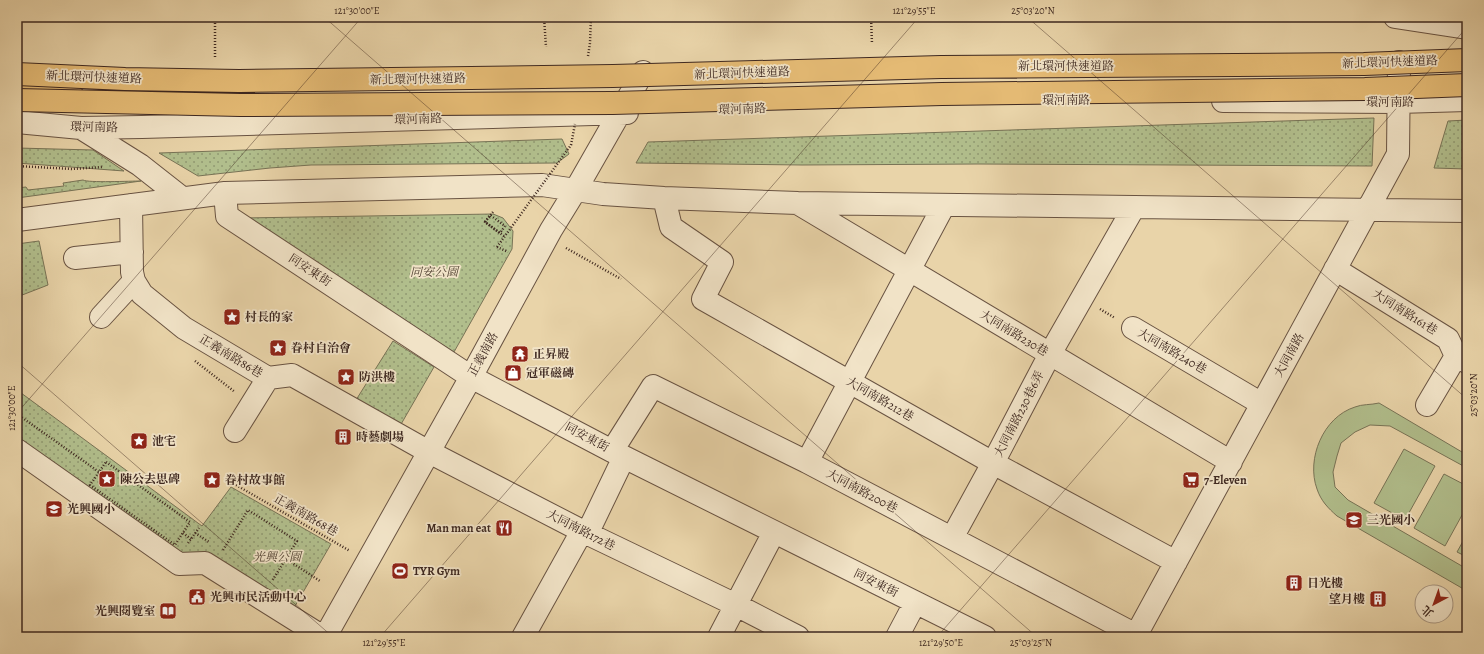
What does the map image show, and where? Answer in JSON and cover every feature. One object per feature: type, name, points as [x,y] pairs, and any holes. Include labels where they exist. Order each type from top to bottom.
[{"type":"highway","name":"新北環河快速道路","points":[[17,74],[125,79],[240,81],[613,76],[941,67],[1364,64],[1467,59]]},
{"type":"highway","points":[[17,88],[125,79]]},
{"type":"highway","name":"新北環河快速道路","points":[[17,100],[240,106],[613,103],[934,94],[1365,89],[1467,85]]},
{"type":"street","points":[[1395,17],[1467,28]]},
{"type":"street","points":[[17,66],[275,77],[457,73],[1399,62],[1467,59]]},
{"type":"street","name":"大同南路","points":[[1136,636],[1398,154],[1399,62]]},
{"type":"street","name":"正義南路","points":[[324,637],[471,377],[551,230],[576,191],[643,72]]},
{"type":"street","name":"環河南路","points":[[17,122],[81,128],[142,128],[619,114],[1002,100],[1398,102],[1467,100]]},
{"type":"street","points":[[81,128],[140,165],[182,198]]},
{"type":"street","points":[[17,220],[226,193],[542,185],[576,191],[664,198],[798,203],[1467,211]]},
{"type":"street","name":"同安東街","points":[[226,193],[227,216],[471,377],[618,454],[985,637]]},
{"type":"street","name":"大同南路212巷","points":[[664,198],[671,227],[722,262],[703,299],[993,463],[1176,562]]},
{"type":"street","name":"大同南路230巷","points":[[798,203],[1231,462]]},
{"type":"street","points":[[101,317],[134,282],[131,205]]},
{"type":"street","points":[[807,462],[944,205]]},
{"type":"street","name":"大同南路230巷6弄","points":[[952,538],[1050,354],[1134,207]]},
{"type":"street","points":[[75,258],[132,252]]},
{"type":"street","name":"大同南路161巷","points":[[1335,269],[1448,339],[1462,359]]},
{"type":"street","name":"正義南路86巷","points":[[134,282],[142,294],[184,328],[268,378],[292,375],[429,452]]},
{"type":"street","name":"大同南路240巷","points":[[1133,328],[1262,404]]},
{"type":"street","points":[[1427,405],[1462,359]]},
{"type":"street","points":[[235,431],[268,378]]},
{"type":"street","name":"大同南路200巷","points":[[618,454],[653,386],[807,462],[1136,636]]},
{"type":"street","points":[[17,450],[179,564],[205,563],[324,637]]},
{"type":"street","name":"大同南路172巷","points":[[429,452],[585,532],[736,605],[798,637]]},
{"type":"street","points":[[523,637],[585,532],[618,454]]},
{"type":"street","points":[[719,637],[774,532]]},
{"type":"street","points":[[897,637],[915,603]]},
{"type":"path","points":[[215,17],[215,57]]},
{"type":"path","points":[[544,17],[546,46]]},
{"type":"path","points":[[587,59],[590,43],[591,17]]},
{"type":"path","points":[[871,17],[872,44]]},
{"type":"path","points":[[508,252],[497,247],[571,145],[576,121]]},
{"type":"path","points":[[17,166],[72,169],[140,165]]},
{"type":"path","points":[[493,212],[485,222],[500,233],[505,226],[490,215],[485,222],[504,236]]},
{"type":"path","points":[[562,249],[566,248],[621,279]]},
{"type":"path","name":"大同南路240巷","points":[[1082,298],[1133,328]]},
{"type":"path","points":[[191,358],[232,389]]},
{"type":"path","points":[[17,414],[99,472]]},
{"type":"path","points":[[106,462],[190,522],[175,545],[90,485],[99,472],[106,462]]},
{"type":"path","name":"正義南路68巷","points":[[236,485],[367,562]]},
{"type":"path","points":[[229,554],[222,550],[248,510],[297,541],[272,582],[266,578]]},
{"type":"path","points":[[183,532],[191,538]]},
{"type":"path","points":[[286,560],[320,581]]},
{"type":"green space","points":[[1374,118],[1372,166],[978,164],[802,165],[636,163],[648,142]]},
{"type":"green space","points":[[1467,120],[1467,169],[1434,168],[1448,121]]},
{"type":"green space","points":[[562,139],[569,154],[557,163],[311,165],[198,176],[159,153]]},
{"type":"green space","points":[[17,148],[93,150],[124,171],[17,163]]},
{"type":"green space","points":[[83,180],[101,182],[141,181],[17,198],[17,188],[26,187],[28,190],[64,186],[63,183]]},
{"type":"green space","name":"同安公園","points":[[493,214],[503,218],[513,231],[512,249],[454,352],[243,218]]},
{"type":"green space","points":[[39,241],[48,285],[17,297],[17,244]]},
{"type":"green space","points":[[393,341],[434,367],[400,426],[356,400]]},
{"type":"green space","name":"光興公園","points":[[17,390],[202,526],[231,487],[331,544],[291,613],[180,559],[17,443]]},
{"type":"green space","points":[[1379,403],[1467,455],[1467,468],[1390,426],[1370,425],[1355,432],[1341,443],[1333,472],[1335,487],[1348,500],[1467,569],[1467,591],[1337,516],[1325,504],[1317,489],[1314,477],[1314,465],[1320,440],[1326,429],[1344,412],[1358,406]]},
{"type":"green space","points":[[1404,449],[1435,466],[1405,520],[1374,503]]},
{"type":"green space","points":[[1444,474],[1467,486],[1467,506],[1445,546],[1414,528]]},
{"type":"green space","points":[[1467,534],[1467,557],[1457,552]]},
{"type":"place","name":"村長的家","points":[[232,317]]},
{"type":"place","name":"眷村自治會","points":[[278,348]]},
{"type":"place","name":"正昇殿","points":[[520,354]]},
{"type":"place","name":"冠軍磁磚","points":[[513,373]]},
{"type":"place","name":"防洪樓","points":[[346,377]]},
{"type":"place","name":"時藝劇場","points":[[343,437]]},
{"type":"place","name":"池宅","points":[[139,441]]},
{"type":"place","name":"陳公去思碑","points":[[107,479]]},
{"type":"place","name":"眷村故事館","points":[[212,480]]},
{"type":"place","name":"7-Eleven","points":[[1191,480]]},
{"type":"place","name":"光興國小","points":[[54,509]]},
{"type":"place","name":"三光國小","points":[[1354,520]]},
{"type":"place","name":"Man man eat","points":[[504,528]]},
{"type":"place","name":"TYR Gym","points":[[400,571]]},
{"type":"place","name":"日光樓","points":[[1294,583]]},
{"type":"place","name":"光興市民活動中心","points":[[197,597]]},
{"type":"place","name":"望月樓","points":[[1378,599]]},
{"type":"place","name":"光興閱覽室","points":[[168,611]]}]
